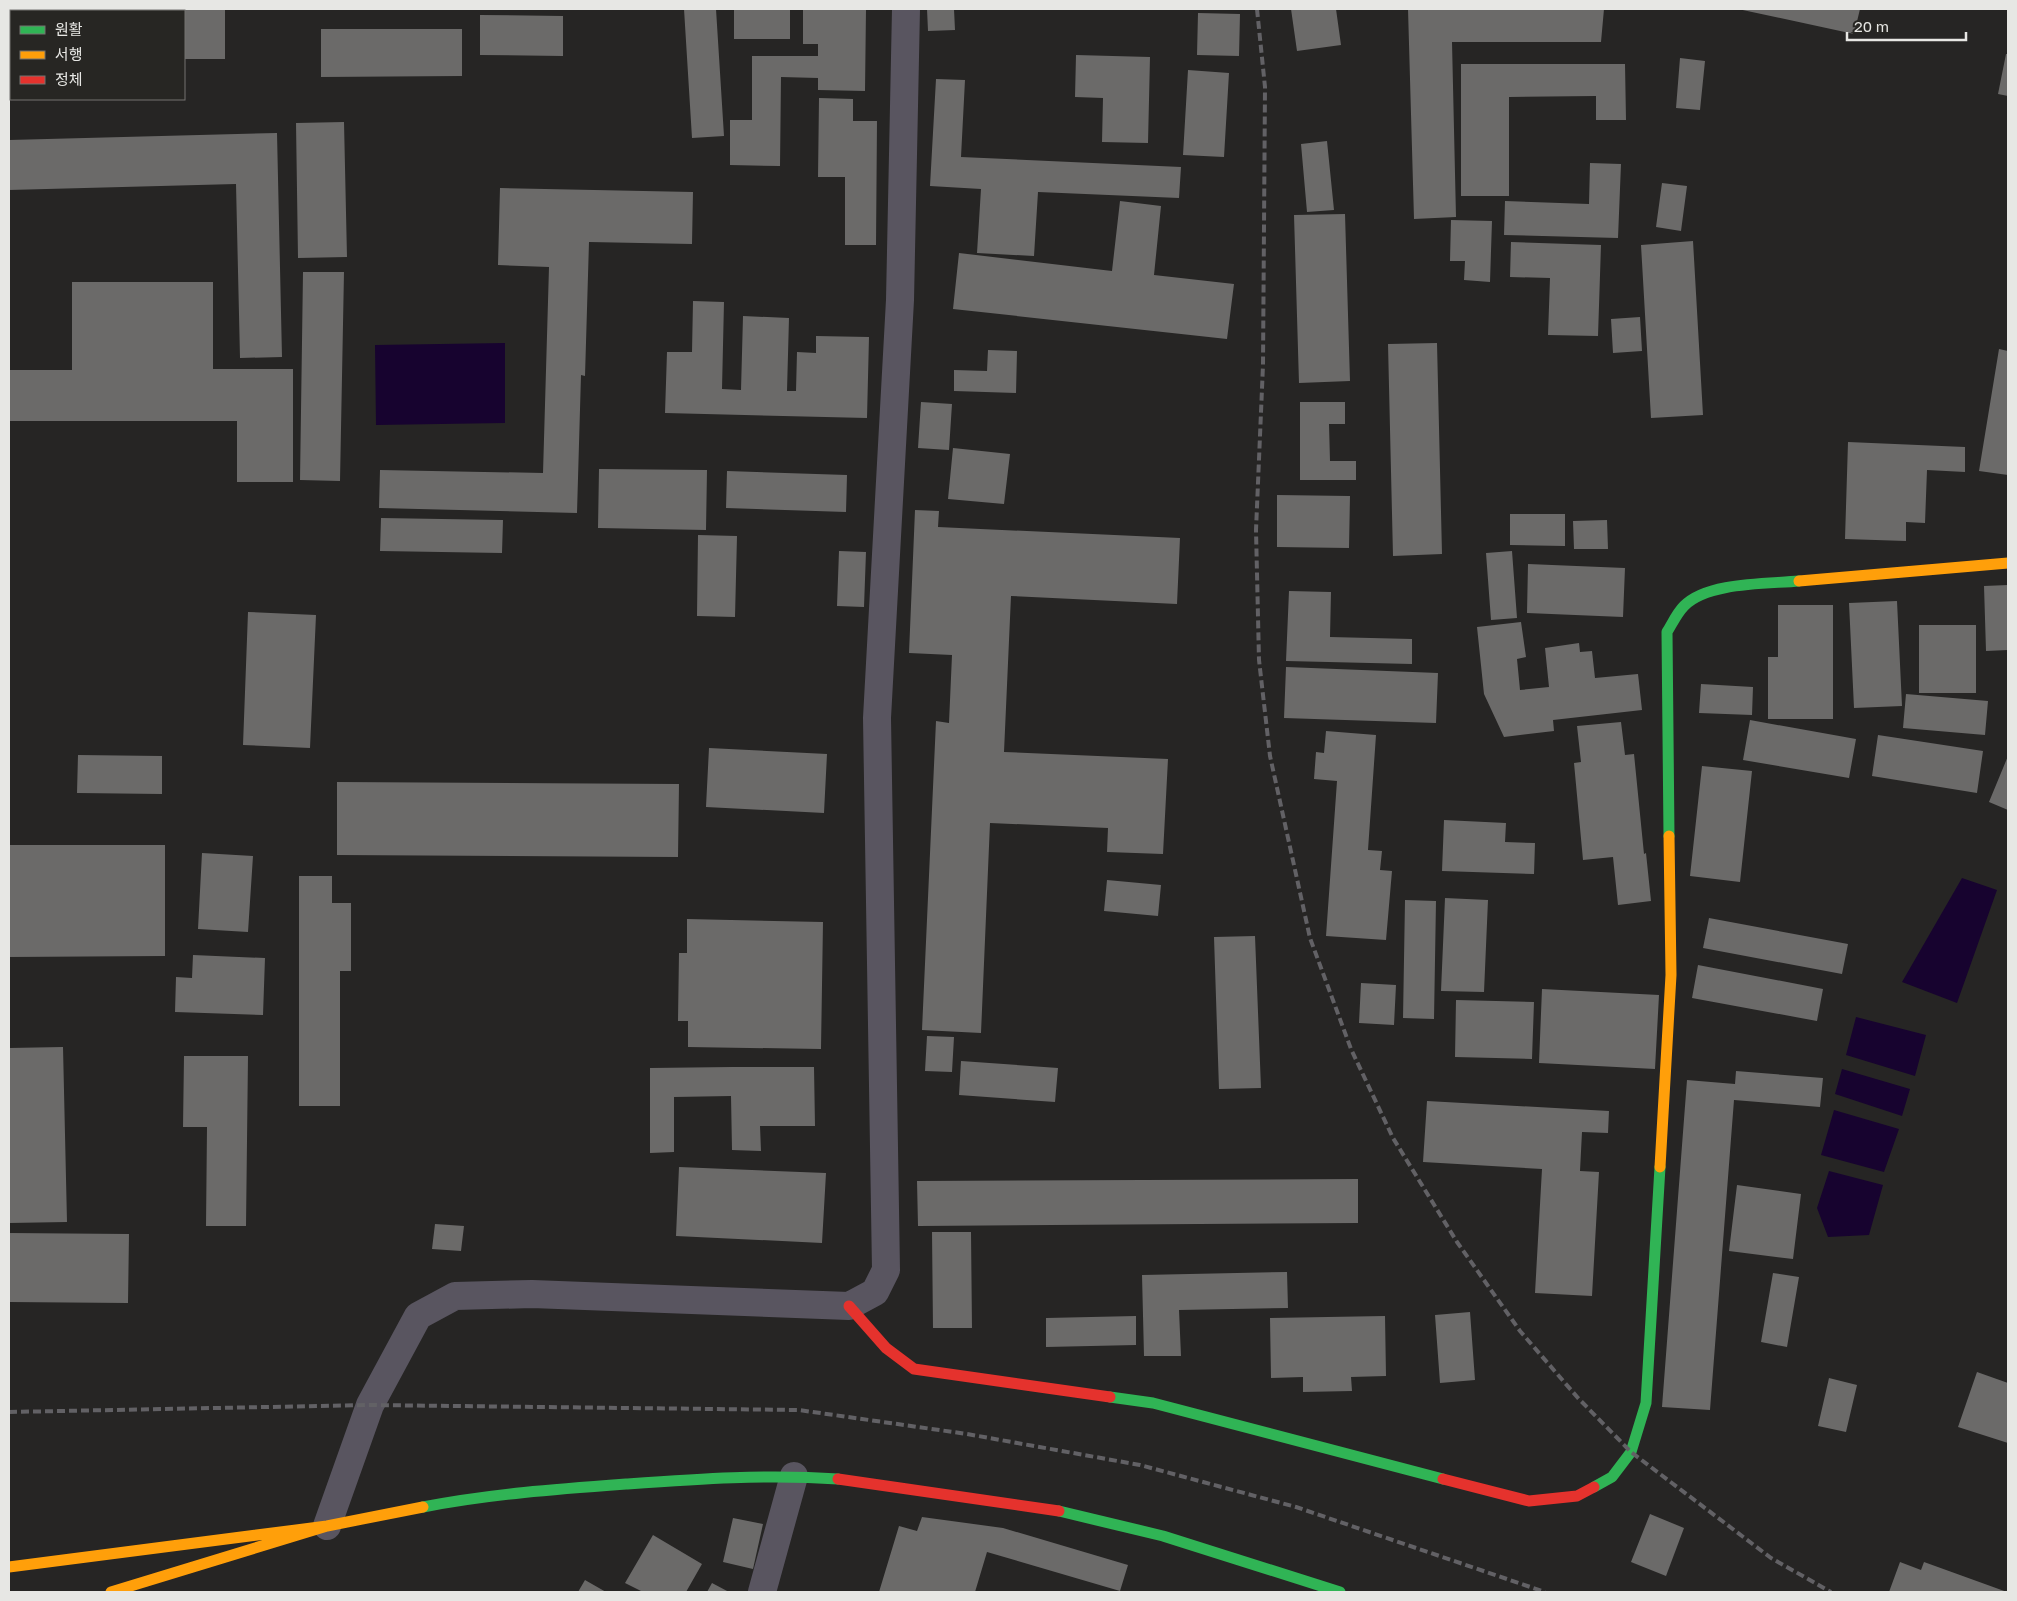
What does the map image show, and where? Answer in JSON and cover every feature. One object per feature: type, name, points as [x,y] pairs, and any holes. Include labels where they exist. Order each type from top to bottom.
[{"type":"main road","points":[[849,1306],[886,1348],[914,1369],[1153,1403],[1529,1501],[1577,1496],[1612,1477],[1631,1452],[1646,1403],[1671,975],[1667,632],[1684,606],[1704,593],[1743,586],[2008,563]]},
{"type":"main road","points":[[9,1566],[327,1526],[440,1504],[544,1490],[696,1478],[794,1476],[849,1480],[1044,1508],[1163,1536],[1340,1592]]},
{"type":"main road","points":[[111,1592],[327,1526]]},
{"type":"street","points":[[327,1526],[370,1405],[418,1316],[455,1296],[532,1294],[849,1306],[875,1292],[886,1270],[877,718],[900,300],[906,9]]},
{"type":"street","points":[[762,1592],[794,1476]]},
{"type":"shaded area","points":[[505,343],[505,423],[376,425],[375,345]]},
{"type":"shaded area","points":[[1962,878],[1997,890],[1957,1003],[1902,982]]},
{"type":"shaded area","points":[[1856,1017],[1926,1035],[1915,1076],[1846,1055]]},
{"type":"shaded area","points":[[1842,1069],[1910,1089],[1902,1116],[1835,1094]]},
{"type":"shaded area","points":[[1834,1110],[1899,1129],[1884,1172],[1821,1155]]},
{"type":"shaded area","points":[[1829,1171],[1883,1185],[1869,1235],[1828,1237],[1817,1208]]},
{"type":"building","points":[[225,9],[225,59],[185,59],[185,10],[172,10]]},
{"type":"building","points":[[684,9],[716,9],[724,136],[692,138]]},
{"type":"building","points":[[734,9],[790,9],[790,39],[734,39]]},
{"type":"building","points":[[803,9],[866,9],[865,91],[818,90],[818,78],[781,77],[780,166],[730,165],[730,120],[752,120],[752,56],[818,56],[818,44],[803,44]]},
{"type":"building","points":[[927,9],[954,9],[955,30],[928,31]]},
{"type":"building","points":[[1291,9],[1336,9],[1341,45],[1297,51]]},
{"type":"building","points":[[1408,9],[1604,9],[1601,42],[1452,42],[1456,217],[1414,219]]},
{"type":"building","points":[[1738,9],[1860,9],[1854,34]]},
{"type":"building","points":[[1198,13],[1240,14],[1239,56],[1197,55]]},
{"type":"building","points":[[480,15],[563,16],[563,56],[480,55]]},
{"type":"building","points":[[321,29],[462,29],[462,76],[321,77]]},
{"type":"building","points":[[2006,54],[2008,54],[2008,96],[1998,94]]},
{"type":"building","points":[[1076,55],[1150,57],[1148,143],[1102,142],[1103,98],[1075,97]]},
{"type":"building","points":[[1680,58],[1705,61],[1700,110],[1676,108]]},
{"type":"building","points":[[1461,64],[1625,64],[1626,120],[1596,120],[1596,96],[1509,97],[1509,196],[1461,196]]},
{"type":"building","points":[[1188,70],[1229,73],[1224,157],[1183,155]]},
{"type":"building","points":[[936,79],[965,80],[961,157],[1181,167],[1179,198],[1038,192],[1034,256],[977,253],[981,189],[930,186]]},
{"type":"building","points":[[819,98],[853,99],[853,121],[877,121],[876,245],[845,245],[845,177],[818,177]]},
{"type":"building","points":[[344,122],[347,257],[298,258],[296,123]]},
{"type":"building","points":[[277,133],[282,357],[240,358],[236,184],[9,190],[9,140]]},
{"type":"building","points":[[1327,141],[1334,210],[1307,212],[1301,144]]},
{"type":"building","points":[[1590,163],[1621,164],[1618,238],[1504,235],[1505,201],[1589,204]]},
{"type":"building","points":[[1662,183],[1687,186],[1681,231],[1656,227]]},
{"type":"building","points":[[500,188],[693,192],[692,244],[589,242],[585,376],[581,375],[577,513],[379,508],[380,470],[543,473],[549,267],[498,265]]},
{"type":"building","points":[[1120,201],[1161,206],[1154,275],[1234,284],[1227,339],[953,309],[959,253],[1112,271]]},
{"type":"building","points":[[1345,214],[1350,381],[1299,383],[1294,215]]},
{"type":"building","points":[[1451,220],[1492,221],[1490,282],[1464,280],[1465,261],[1450,261]]},
{"type":"building","points":[[1693,241],[1703,415],[1651,418],[1641,245]]},
{"type":"building","points":[[1511,242],[1601,245],[1598,336],[1548,335],[1550,278],[1510,277]]},
{"type":"building","points":[[303,272],[344,272],[340,481],[300,480]]},
{"type":"building","points":[[72,282],[213,282],[213,369],[293,369],[293,482],[237,482],[237,421],[9,421],[9,370],[72,370]]},
{"type":"building","points":[[693,301],[724,302],[722,389],[741,390],[743,316],[789,318],[787,391],[796,391],[797,352],[816,353],[816,336],[869,337],[867,418],[665,413],[667,352],[692,352]]},
{"type":"building","points":[[1640,317],[1642,351],[1613,353],[1611,319]]},
{"type":"building","points":[[1437,343],[1442,554],[1393,556],[1388,344]]},
{"type":"building","points":[[1999,349],[2008,351],[2008,475],[1979,471]]},
{"type":"building","points":[[988,350],[1017,351],[1016,393],[954,391],[954,370],[987,371]]},
{"type":"building","points":[[921,402],[952,404],[949,450],[918,448]]},
{"type":"building","points":[[1300,402],[1345,402],[1345,424],[1329,424],[1330,461],[1356,461],[1356,480],[1300,480]]},
{"type":"building","points":[[1848,442],[1965,447],[1965,472],[1927,470],[1925,523],[1906,522],[1906,541],[1845,539]]},
{"type":"building","points":[[953,448],[1010,454],[1004,504],[948,499]]},
{"type":"building","points":[[599,469],[707,470],[706,530],[598,528]]},
{"type":"building","points":[[727,471],[847,475],[846,512],[726,508]]},
{"type":"building","points":[[1277,495],[1350,496],[1349,548],[1277,547]]},
{"type":"building","points":[[915,510],[939,511],[938,527],[1180,538],[1177,604],[1011,596],[1004,752],[1168,759],[1163,854],[1107,852],[1108,828],[990,823],[981,1033],[922,1030],[936,721],[949,723],[952,655],[909,653]]},
{"type":"building","points":[[1510,514],[1565,514],[1565,546],[1510,545]]},
{"type":"building","points":[[381,518],[503,520],[502,553],[380,551]]},
{"type":"building","points":[[1607,520],[1608,549],[1574,549],[1573,521]]},
{"type":"building","points":[[698,535],[737,536],[735,617],[697,616]]},
{"type":"building","points":[[839,551],[866,552],[864,607],[837,606]]},
{"type":"building","points":[[1512,551],[1517,618],[1491,620],[1486,553]]},
{"type":"building","points":[[1528,564],[1625,568],[1623,617],[1527,613]]},
{"type":"building","points":[[2008,585],[2008,650],[1986,651],[1984,586]]},
{"type":"building","points":[[1289,591],[1331,592],[1330,637],[1412,639],[1412,664],[1286,661]]},
{"type":"building","points":[[1897,601],[1902,706],[1854,708],[1849,603]]},
{"type":"building","points":[[1778,605],[1833,605],[1833,719],[1768,719],[1768,657],[1778,657]]},
{"type":"building","points":[[248,612],[316,615],[310,748],[243,745]]},
{"type":"building","points":[[1521,622],[1526,657],[1517,659],[1520,690],[1549,687],[1545,648],[1579,643],[1580,652],[1592,651],[1595,678],[1638,674],[1642,710],[1553,720],[1554,731],[1504,737],[1484,694],[1477,627]]},
{"type":"building","points":[[1919,625],[1976,625],[1976,693],[1919,693]]},
{"type":"building","points":[[1286,667],[1438,673],[1436,723],[1284,718]]},
{"type":"building","points":[[1701,684],[1753,687],[1752,715],[1699,713]]},
{"type":"building","points":[[1906,694],[1988,701],[1985,735],[1903,728]]},
{"type":"building","points":[[1750,720],[1856,739],[1849,778],[1743,760]]},
{"type":"building","points":[[1621,722],[1625,755],[1634,754],[1644,854],[1646,853],[1651,901],[1618,905],[1613,857],[1583,860],[1574,763],[1581,762],[1577,726]]},
{"type":"building","points":[[1326,731],[1376,735],[1368,850],[1382,851],[1380,870],[1392,871],[1386,940],[1326,936],[1337,781],[1314,779],[1316,752],[1324,753]]},
{"type":"building","points":[[1878,735],[1983,751],[1977,793],[1872,776]]},
{"type":"building","points":[[709,748],[827,754],[824,813],[706,807]]},
{"type":"building","points":[[78,755],[162,756],[162,794],[77,793]]},
{"type":"building","points":[[2008,756],[2008,810],[1989,802]]},
{"type":"building","points":[[1702,766],[1752,771],[1740,882],[1690,876]]},
{"type":"building","points":[[337,782],[679,784],[678,857],[337,855]]},
{"type":"building","points":[[1444,820],[1506,823],[1505,842],[1535,843],[1534,874],[1442,871]]},
{"type":"building","points":[[9,845],[165,845],[165,956],[9,957]]},
{"type":"building","points":[[202,853],[253,856],[248,932],[198,929]]},
{"type":"building","points":[[299,876],[332,876],[332,903],[351,903],[351,971],[340,971],[340,1106],[299,1106]]},
{"type":"building","points":[[1107,880],[1161,885],[1158,916],[1104,911]]},
{"type":"building","points":[[1445,898],[1488,900],[1484,992],[1441,991]]},
{"type":"building","points":[[1405,900],[1436,901],[1434,1019],[1403,1018]]},
{"type":"building","points":[[1709,918],[1848,944],[1842,974],[1703,948]]},
{"type":"building","points":[[687,919],[823,922],[821,1049],[688,1047],[688,1021],[678,1021],[679,953],[687,953]]},
{"type":"building","points":[[1255,936],[1261,1088],[1219,1089],[1214,937]]},
{"type":"building","points":[[193,955],[265,958],[263,1015],[175,1012],[176,977],[192,978]]},
{"type":"building","points":[[1698,965],[1823,989],[1817,1021],[1692,998]]},
{"type":"building","points":[[1361,983],[1396,985],[1394,1025],[1359,1023]]},
{"type":"building","points":[[1542,989],[1659,995],[1655,1069],[1539,1063]]},
{"type":"building","points":[[1456,1000],[1534,1002],[1532,1059],[1455,1057]]},
{"type":"building","points":[[927,1036],[954,1037],[952,1072],[925,1071]]},
{"type":"building","points":[[63,1047],[67,1222],[9,1223],[9,1048]]},
{"type":"building","points":[[184,1056],[248,1056],[246,1226],[206,1226],[207,1127],[183,1127]]},
{"type":"building","points":[[961,1061],[1058,1068],[1055,1102],[959,1095]]},
{"type":"building","points":[[814,1067],[815,1126],[760,1126],[761,1151],[732,1150],[731,1096],[674,1097],[674,1152],[650,1153],[650,1068]]},
{"type":"building","points":[[1736,1071],[1823,1078],[1820,1107],[1734,1100],[1710,1410],[1662,1407],[1687,1080],[1735,1084]]},
{"type":"building","points":[[1427,1101],[1609,1111],[1608,1133],[1582,1132],[1580,1171],[1599,1172],[1592,1296],[1535,1293],[1542,1169],[1423,1162]]},
{"type":"building","points":[[679,1167],[826,1173],[822,1243],[676,1236]]},
{"type":"building","points":[[1358,1179],[1358,1223],[918,1226],[917,1181]]},
{"type":"building","points":[[1737,1185],[1801,1194],[1793,1259],[1729,1251]]},
{"type":"building","points":[[435,1224],[464,1226],[461,1251],[432,1249]]},
{"type":"building","points":[[932,1232],[971,1232],[972,1328],[933,1328]]},
{"type":"building","points":[[9,1233],[129,1234],[128,1303],[9,1302]]},
{"type":"building","points":[[1287,1272],[1288,1308],[1179,1310],[1181,1356],[1144,1356],[1142,1275]]},
{"type":"building","points":[[1773,1273],[1799,1277],[1787,1347],[1761,1342]]},
{"type":"building","points":[[1470,1312],[1475,1380],[1440,1383],[1435,1315]]},
{"type":"building","points":[[1136,1316],[1136,1345],[1046,1347],[1046,1318]]},
{"type":"building","points":[[1385,1316],[1386,1376],[1351,1377],[1352,1391],[1303,1392],[1303,1377],[1271,1378],[1270,1318]]},
{"type":"building","points":[[1977,1372],[2008,1383],[2008,1443],[1958,1427]]},
{"type":"building","points":[[1829,1378],[1857,1385],[1846,1432],[1818,1426]]},
{"type":"building","points":[[1650,1514],[1684,1528],[1666,1576],[1631,1562]]},
{"type":"building","points":[[922,1517],[1003,1528],[1128,1565],[1120,1591],[987,1552],[975,1592],[879,1592],[899,1526],[917,1531]]},
{"type":"building","points":[[733,1518],[763,1524],[753,1569],[723,1562]]},
{"type":"building","points":[[653,1535],[702,1564],[686,1592],[643,1592],[625,1583]]},
{"type":"building","points":[[1900,1562],[1921,1570],[1924,1562],[2007,1592],[1889,1592]]},
{"type":"building","points":[[585,1580],[606,1592],[578,1592]]},
{"type":"building","points":[[712,1583],[729,1592],[707,1592]]},
{"type":"railway","points":[[1257,9],[1265,87],[1263,365],[1256,530],[1259,660],[1270,756],[1310,938],[1351,1049],[1393,1138],[1457,1242],[1520,1331],[1578,1398],[1631,1452],[1771,1558],[1831,1592]]},
{"type":"railway","points":[[9,1412],[370,1405],[799,1410],[967,1434],[1140,1465],[1296,1507],[1545,1592]]},
{"type":"traffic: fast","points":[[1669,836],[1667,632],[1684,606],[1694,598],[1707,592],[1738,586],[1799,581]]},
{"type":"traffic: fast","points":[[1594,1487],[1612,1477],[1631,1452],[1646,1403],[1660,1167]]},
{"type":"traffic: fast","points":[[1110,1397],[1153,1403],[1443,1479]]},
{"type":"traffic: fast","points":[[423,1507],[524,1493],[653,1482],[758,1477],[838,1479]]},
{"type":"traffic: fast","points":[[1059,1511],[1163,1536],[1340,1592]]},
{"type":"traffic: slow","points":[[1799,581],[2008,563]]},
{"type":"traffic: slow","points":[[1660,1167],[1671,975],[1669,836]]},
{"type":"traffic: slow","points":[[9,1567],[327,1526],[423,1507]]},
{"type":"traffic: slow","points":[[111,1592],[327,1526]]},
{"type":"traffic: jam","points":[[849,1306],[886,1348],[914,1369],[1110,1397]]},
{"type":"traffic: jam","points":[[838,1479],[1059,1511]]},
{"type":"traffic: jam","points":[[1443,1479],[1529,1501],[1577,1496],[1594,1487]]}]
